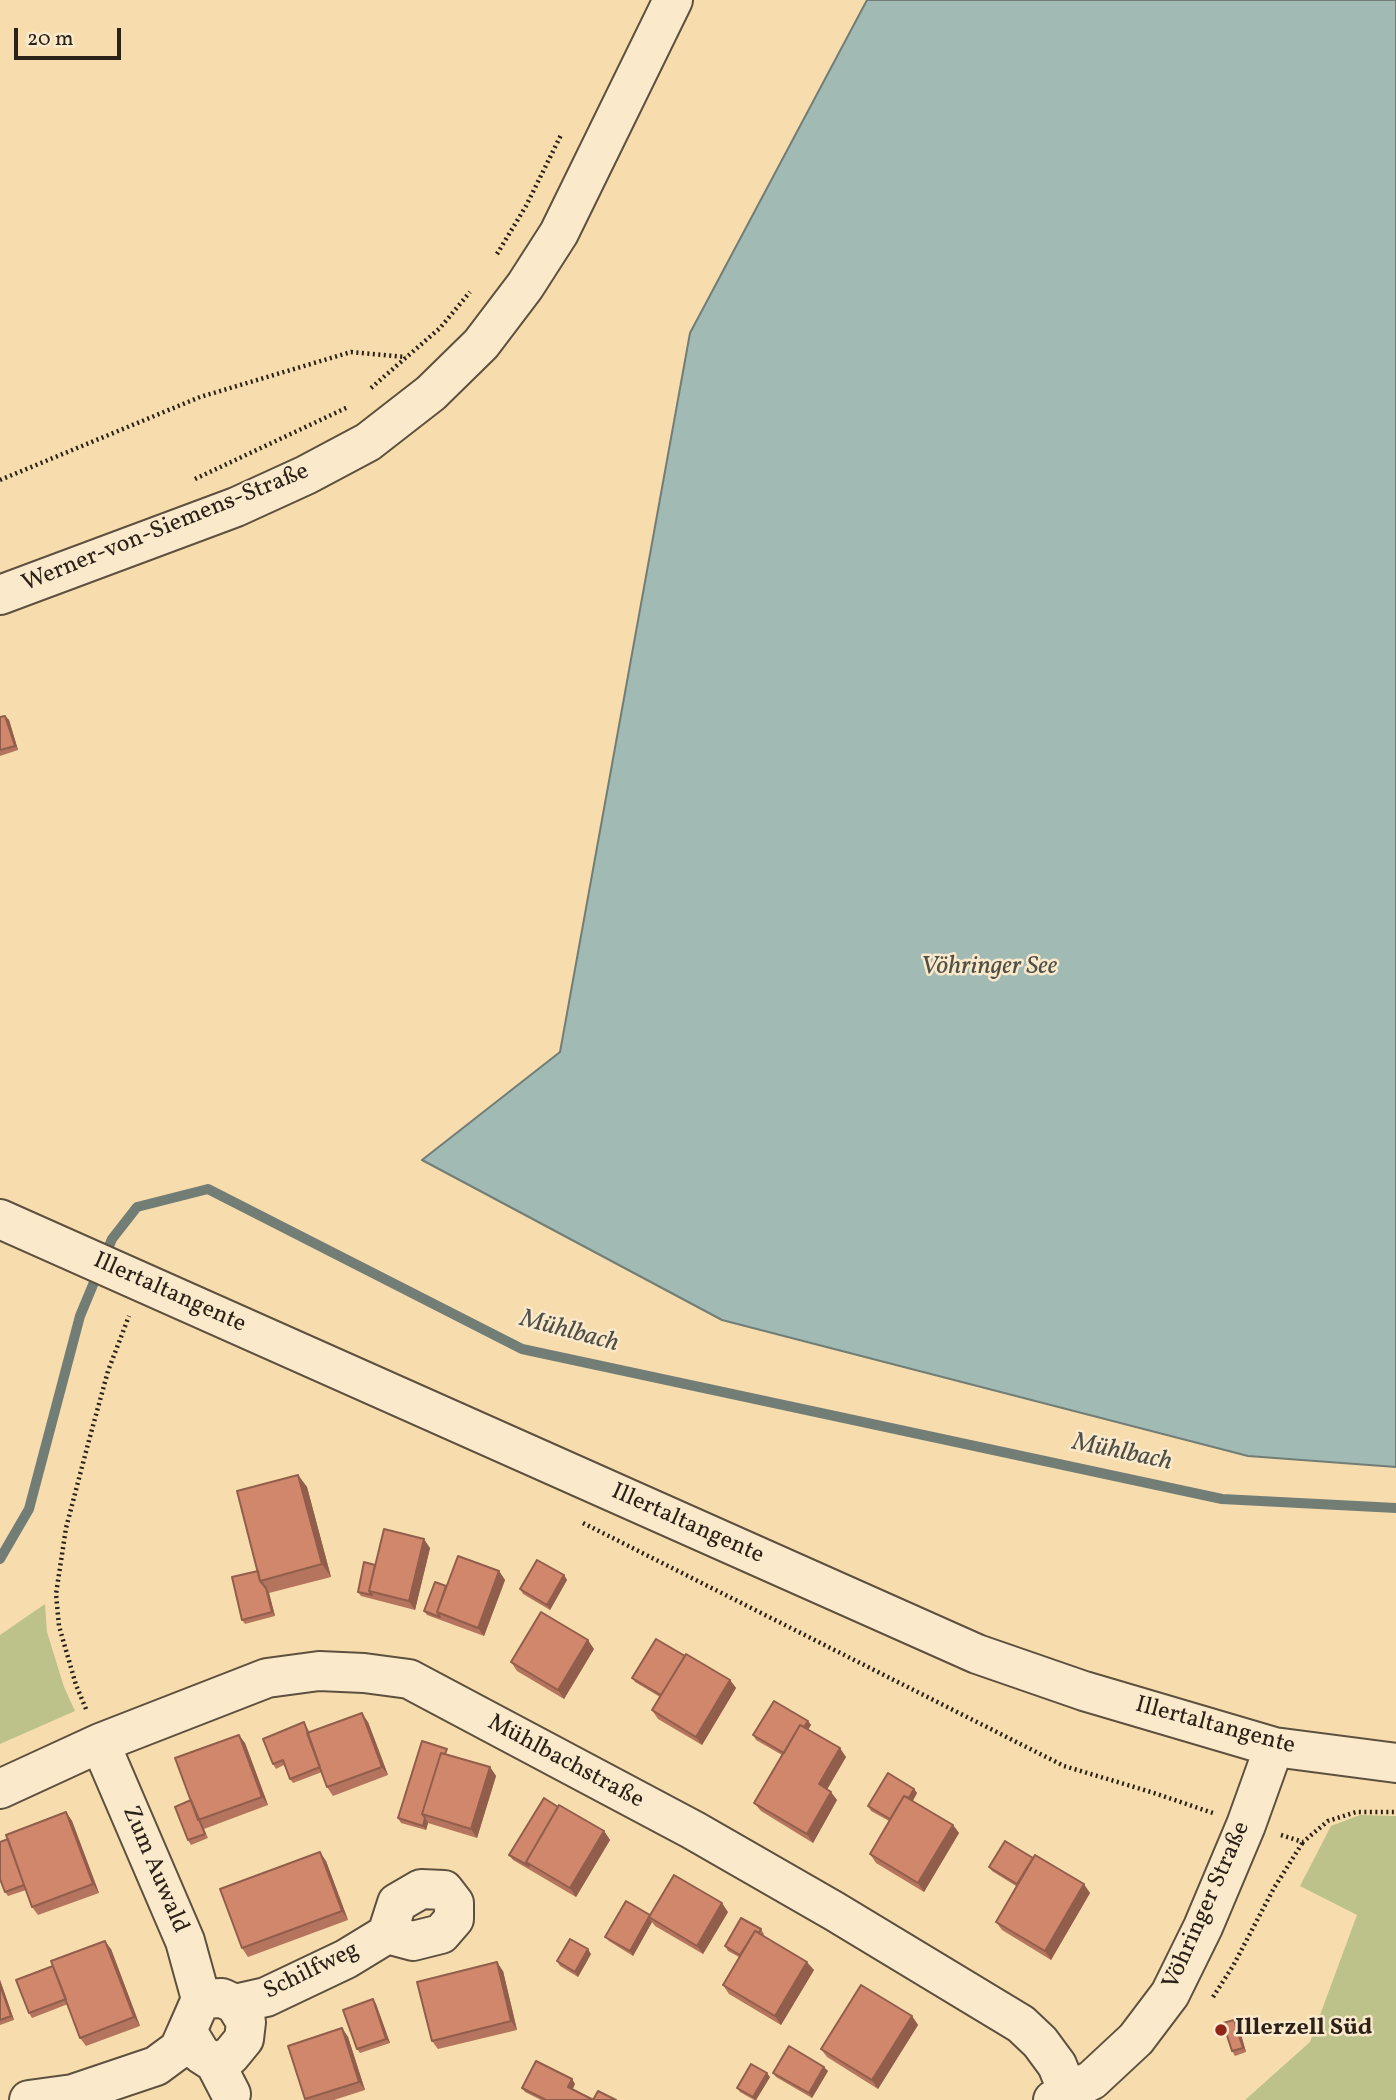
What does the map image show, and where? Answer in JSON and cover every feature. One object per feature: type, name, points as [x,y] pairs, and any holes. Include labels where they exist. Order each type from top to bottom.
[{"type":"street","name":"Werner-von-Siemens-Straße","points":[[0,595],[236,507],[306,475],[368,442],[431,393],[481,344],[525,286],[558,233],[673,0]]},
{"type":"street","name":"Illertaltangente","points":[[0,1219],[977,1654],[1084,1691],[1274,1747],[1396,1763]]},
{"type":"street","name":"Mühlbachstraße","points":[[0,1789],[100,1743],[267,1678],[319,1671],[364,1672],[409,1679],[693,1830],[1021,2024],[1040,2042],[1057,2065],[1061,2096]]},
{"type":"street","name":"Zum Auwald","points":[[100,1743],[185,1941],[208,2011],[201,2054],[223,2078],[230,2056],[244,2039],[246,2022],[208,2011]]},
{"type":"street","name":"Vöhringer Straße","points":[[1061,2096],[1091,2080],[1136,2039],[1170,1994],[1203,1927],[1246,1825],[1274,1747]]},
{"type":"street","name":"Schilfweg","points":[[208,2011],[265,1997],[346,1959],[387,1934]]},
{"type":"street","points":[[29,2100],[73,2094],[156,2066],[179,2049],[208,2011]]},
{"type":"path","points":[[494,260],[526,206],[564,131]]},
{"type":"path","points":[[362,396],[440,328],[472,289]]},
{"type":"path","points":[[0,480],[200,397],[351,352],[407,357]]},
{"type":"path","points":[[190,482],[353,404]]},
{"type":"path","points":[[100,1743],[76,1685],[59,1626],[56,1594],[66,1528],[88,1444],[108,1371],[130,1315],[118,1311]]},
{"type":"path","points":[[582,1522],[1064,1766],[1303,1842],[1328,1821],[1356,1812],[1396,1812]]},
{"type":"green space","points":[[45,1604],[47,1632],[64,1687],[75,1711],[0,1744],[0,1635]]},
{"type":"green space","points":[[1360,1815],[1396,1816],[1396,2100],[1245,2100],[1310,2042],[1357,1915],[1300,1886],[1331,1826]]},
{"type":"water","name":"Vöhringer See","points":[[867,0],[1396,0],[1396,1467],[1248,1456],[722,1320],[422,1160],[560,1052],[690,333]]},
{"type":"building","points":[[5,716],[15,746],[0,750],[0,717]]},
{"type":"building","points":[[298,1475],[322,1564],[260,1581],[237,1491]]},
{"type":"building","points":[[384,1529],[424,1539],[409,1601],[369,1591]]},
{"type":"building","points":[[458,1556],[499,1571],[478,1628],[437,1612]]},
{"type":"building","points":[[537,1560],[564,1575],[547,1605],[520,1589]]},
{"type":"building","points":[[364,1562],[375,1565],[369,1591],[372,1595],[358,1592]]},
{"type":"building","points":[[258,1571],[272,1612],[242,1620],[232,1577]]},
{"type":"building","points":[[435,1582],[446,1586],[437,1612],[440,1617],[424,1611]]},
{"type":"building","points":[[541,1612],[588,1640],[558,1690],[511,1662]]},
{"type":"building","points":[[656,1639],[685,1656],[661,1695],[632,1678]]},
{"type":"building","points":[[686,1654],[730,1680],[696,1737],[652,1710]]},
{"type":"building","points":[[774,1701],[808,1721],[804,1727],[800,1725],[784,1753],[753,1735]]},
{"type":"building","points":[[362,1713],[382,1767],[327,1787],[307,1733]]},
{"type":"building","points":[[304,1722],[320,1767],[290,1779],[283,1760],[273,1764],[263,1739]]},
{"type":"building","points":[[800,1725],[840,1748],[819,1784],[831,1792],[807,1834],[754,1803]]},
{"type":"building","points":[[239,1735],[262,1797],[198,1820],[175,1758]]},
{"type":"building","points":[[422,1741],[447,1749],[445,1754],[441,1753],[422,1814],[425,1818],[423,1826],[398,1818]]},
{"type":"building","points":[[441,1753],[490,1767],[471,1829],[422,1814]]},
{"type":"building","points":[[888,1773],[914,1789],[909,1798],[904,1796],[890,1819],[868,1806]]},
{"type":"building","points":[[904,1796],[953,1825],[918,1883],[870,1854]]},
{"type":"building","points":[[544,1798],[558,1807],[526,1862],[529,1866],[509,1855]]},
{"type":"building","points":[[191,1800],[205,1834],[188,1840],[175,1807]]},
{"type":"building","points":[[559,1805],[604,1831],[570,1888],[526,1862]]},
{"type":"building","points":[[66,1812],[93,1884],[32,1907],[6,1835]]},
{"type":"building","points":[[8,1839],[24,1885],[5,1892],[0,1879],[0,1842]]},
{"type":"building","points":[[1005,1841],[1033,1858],[1017,1884],[989,1867]]},
{"type":"building","points":[[320,1852],[342,1911],[242,1948],[220,1889]]},
{"type":"building","points":[[1035,1855],[1084,1884],[1045,1951],[996,1922]]},
{"type":"building","points":[[674,1875],[722,1903],[697,1946],[649,1917]]},
{"type":"building","points":[[626,1901],[650,1915],[630,1951],[605,1937]]},
{"type":"building","points":[[741,1918],[761,1929],[759,1933],[755,1931],[740,1955],[725,1946]]},
{"type":"building","points":[[755,1931],[807,1962],[775,2016],[723,1985]]},
{"type":"building","points":[[570,1939],[588,1949],[575,1972],[557,1961]]},
{"type":"building","points":[[105,1941],[134,2017],[80,2038],[51,1961]]},
{"type":"building","points":[[497,1962],[511,2021],[432,2041],[417,1982]]},
{"type":"building","points":[[53,1966],[66,1999],[29,2013],[16,1980]]},
{"type":"building","points":[[0,1985],[11,2016],[0,2020]]},
{"type":"building","points":[[861,1985],[912,2016],[872,2080],[821,2049]]},
{"type":"building","points":[[373,1999],[386,2039],[357,2049],[343,2010]]},
{"type":"building","points":[[1234,2020],[1243,2048],[1232,2051],[1223,2023]]},
{"type":"building","points":[[342,2028],[359,2082],[305,2099],[288,2046]]},
{"type":"building","points":[[789,2046],[824,2067],[809,2093],[773,2073]]},
{"type":"building","points":[[536,2061],[572,2079],[568,2087],[593,2100],[546,2100],[522,2088]]},
{"type":"building","points":[[751,2064],[767,2073],[753,2097],[737,2088]]},
{"type":"building","points":[[598,2091],[616,2100],[593,2100]]},
{"type":"waterway","name":"Mühlbach","points":[[0,1559],[29,1509],[80,1316],[112,1239],[137,1207],[208,1189],[522,1349],[1222,1499],[1396,1508]]},
{"type":"place","name":"Illerzell Süd","points":[[1221,2030]]}]
